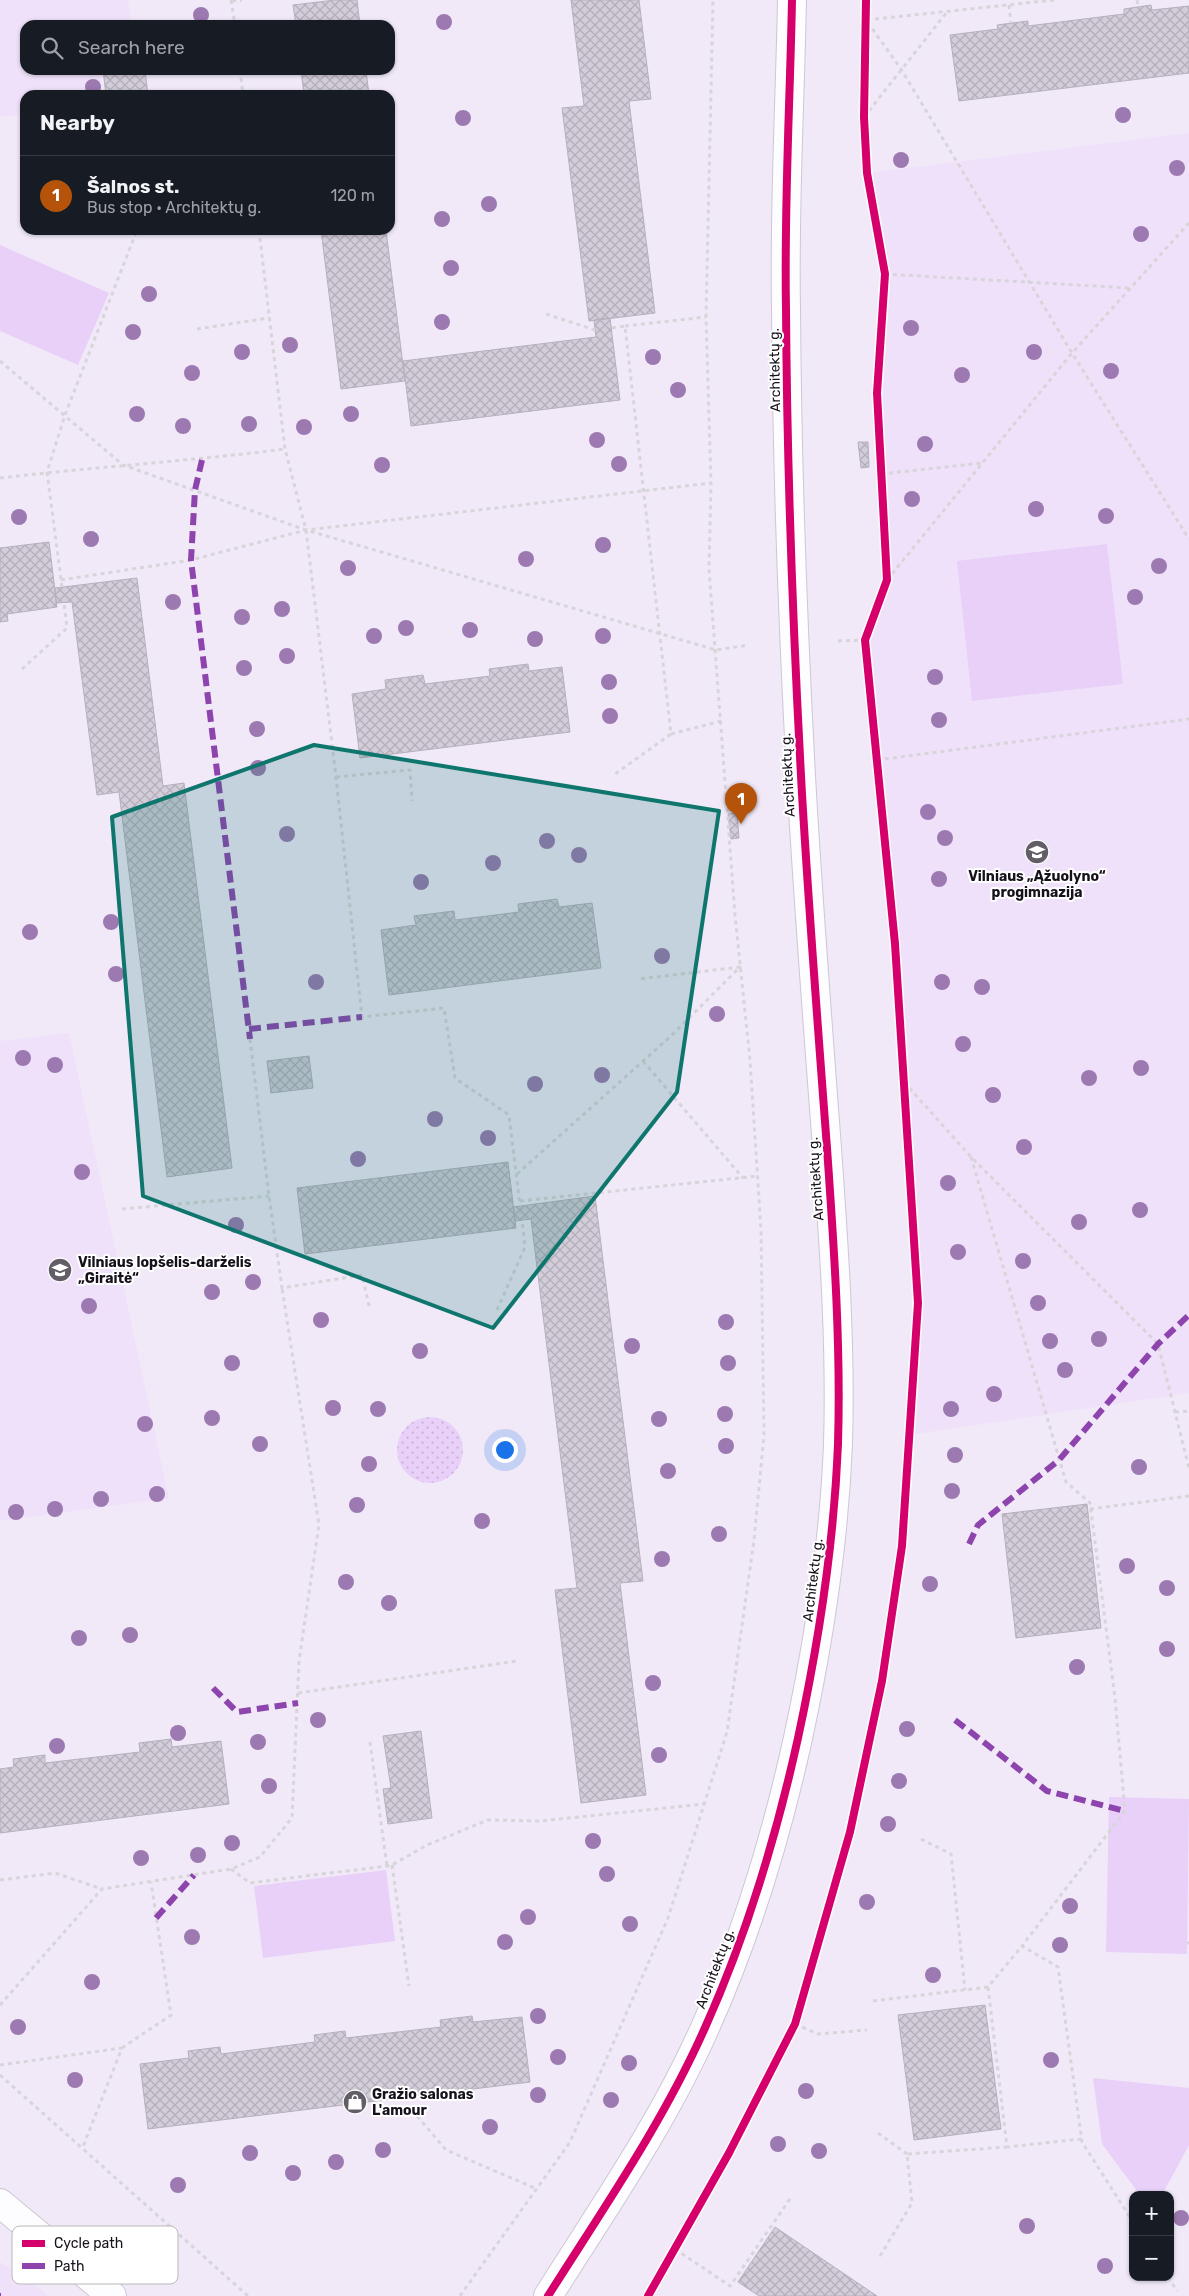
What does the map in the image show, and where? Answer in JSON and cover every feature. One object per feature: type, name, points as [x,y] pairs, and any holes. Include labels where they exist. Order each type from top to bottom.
[{"type":"street","name":"Architektų g.","points":[[548,2296],[665,2110],[705,2029],[758,1891],[787,1788],[813,1671],[824,1605],[833,1524],[838,1443],[838,1345],[832,1221],[811,952],[793,642],[786,303],[792,0]]},
{"type":"street","points":[[0,2203],[28,2226]]},
{"type":"street","points":[[98,2284],[112,2296]]},
{"type":"path","points":[[233,20],[231,1],[242,0]]},
{"type":"path","points":[[460,2296],[570,2142],[668,1918],[727,1732],[754,1540],[764,1435],[761,1230],[750,1060],[740,967],[709,569],[711,483],[706,316],[713,0]]},
{"type":"path","points":[[1054,0],[866,20],[901,69],[1072,353],[1189,539]]},
{"type":"path","points":[[1137,0],[1138,7]]},
{"type":"path","points":[[1009,5],[1011,23]]},
{"type":"path","points":[[864,117],[947,12]]},
{"type":"path","points":[[241,75],[242,90]]},
{"type":"path","points":[[887,580],[1072,353],[1189,222]]},
{"type":"path","points":[[62,587],[47,472],[65,415],[135,235]]},
{"type":"path","points":[[259,235],[285,449],[306,530],[336,777],[362,1017],[444,1008],[456,1078],[509,1115],[520,1206]]},
{"type":"path","points":[[884,274],[1130,288]]},
{"type":"path","points":[[546,314],[595,330]]},
{"type":"path","points":[[612,328],[706,316]]},
{"type":"path","points":[[197,329],[269,318]]},
{"type":"path","points":[[625,326],[671,734]]},
{"type":"path","points":[[0,361],[122,465],[306,530],[660,634],[716,650],[749,645]]},
{"type":"path","points":[[0,478],[122,465],[202,460],[285,449]]},
{"type":"path","points":[[881,474],[982,463]]},
{"type":"path","points":[[61,580],[191,560],[306,530],[711,483]]},
{"type":"path","points":[[22,669],[67,628],[64,603]]},
{"type":"path","points":[[838,640],[865,640]]},
{"type":"path","points":[[877,760],[1189,719]]},
{"type":"path","points":[[615,774],[671,734],[721,721]]},
{"type":"path","points":[[336,777],[410,770],[412,801]]},
{"type":"path","points":[[517,1174],[643,1061],[740,967]]},
{"type":"path","points":[[639,979],[740,967]]},
{"type":"path","points":[[0,1880],[55,1873],[102,1889],[232,1869],[260,1857],[292,1818],[299,1660],[319,1525],[282,1288],[250,1039]]},
{"type":"path","points":[[643,1061],[743,1178]]},
{"type":"path","points":[[904,1082],[971,1157],[1158,1344],[1189,1468]]},
{"type":"path","points":[[873,2001],[988,1987],[1022,1946],[1125,1811],[1115,1698],[1090,1504],[1066,1482],[971,1157]]},
{"type":"path","points":[[520,1201],[758,1176]]},
{"type":"path","points":[[122,1209],[269,1196]]},
{"type":"path","points":[[497,1310],[525,1247],[522,1220]]},
{"type":"path","points":[[282,1288],[362,1275],[370,1310]]},
{"type":"path","points":[[1175,1412],[1189,1411]]},
{"type":"path","points":[[1090,1509],[1189,1496]]},
{"type":"path","points":[[298,1693],[517,1661]]},
{"type":"path","points":[[370,1742],[387,1866]]},
{"type":"path","points":[[232,1869],[250,1883],[387,1866],[427,1845],[488,1820],[540,1821],[704,1804]]},
{"type":"path","points":[[921,1838],[951,1854],[965,1990]]},
{"type":"path","points":[[392,1865],[409,1986]]},
{"type":"path","points":[[0,2065],[122,2048],[171,2015],[151,1882]]},
{"type":"path","points":[[0,2005],[102,1889]]},
{"type":"path","points":[[1022,1946],[1058,1967],[1082,2139],[1129,2215]]},
{"type":"path","points":[[988,1987],[1007,2147]]},
{"type":"path","points":[[795,2024],[818,2034],[867,2030]]},
{"type":"path","points":[[82,2149],[122,2048]]},
{"type":"path","points":[[0,2076],[169,2226]]},
{"type":"path","points":[[412,2110],[446,2150],[537,2189]]},
{"type":"path","points":[[878,2133],[908,2154],[1007,2147],[1082,2139]]},
{"type":"path","points":[[880,2256],[912,2203],[908,2154]]},
{"type":"path","points":[[675,2249],[730,2286],[792,2196]]},
{"type":"path","points":[[178,2234],[248,2296]]},
{"type":"path","points":[[1171,2281],[1177,2291]]},
{"type":"highlighted area","points":[[314,745],[719,811],[677,1092],[493,1328],[143,1196],[112,817]]},
{"type":"shaded area","points":[[0,0],[128,0],[131,20],[20,20],[20,75],[100,75],[101,90],[20,90],[20,115],[0,117]]},
{"type":"shaded area","name":"Vilniaus „Ąžuolyno“ progimnazija","points":[[1189,133],[1189,1393],[909,1435],[918,1303],[895,944],[865,640],[887,580],[877,393],[885,274],[867,173]]},
{"type":"shaded area","points":[[0,245],[109,293],[78,365],[0,331]]},
{"type":"shaded area","points":[[1107,544],[1123,684],[972,701],[957,561]]},
{"type":"shaded area","name":"Vilniaus lopšelis-darželis „Giraitė“","points":[[69,1033],[169,1498],[0,1521],[0,1041]]},
{"type":"shaded area","points":[[430,1417],[443,1420],[453,1427],[460,1437],[463,1450],[460,1463],[453,1473],[443,1480],[430,1483],[417,1480],[407,1473],[400,1463],[397,1450],[400,1437],[407,1427],[417,1420]]},
{"type":"shaded area","points":[[1109,1797],[1189,1799],[1187,1954],[1106,1952]]},
{"type":"shaded area","points":[[386,1870],[395,1941],[263,1958],[254,1886]]},
{"type":"shaded area","points":[[1093,2078],[1189,2088],[1189,2145],[1164,2191],[1137,2191],[1102,2144]]},
{"type":"shaded area","points":[[0,2262],[12,2269],[12,2284],[34,2284],[49,2296],[0,2296]]},
{"type":"building","points":[[335,0],[357,0],[359,20],[295,20],[293,5]]},
{"type":"building","points":[[571,0],[639,0],[651,99],[629,101],[655,313],[589,321],[562,108],[584,106]]},
{"type":"building","points":[[1151,5],[1152,10],[1189,6],[1189,73],[959,101],[950,35],[998,29],[997,25],[1028,21],[1028,26],[1124,14],[1124,9]]},
{"type":"building","points":[[104,75],[146,75],[147,90],[105,90]]},
{"type":"building","points":[[302,75],[367,75],[368,90],[303,90]]},
{"type":"building","points":[[322,235],[387,235],[405,381],[341,389]]},
{"type":"building","points":[[610,318],[620,400],[411,426],[403,361],[596,337],[594,320]]},
{"type":"building","points":[[858,442],[868,442],[869,467],[861,468]]},
{"type":"building","points":[[49,542],[57,607],[7,614],[8,621],[0,622],[0,548]]},
{"type":"building","points":[[137,578],[163,786],[184,783],[232,1168],[167,1177],[119,792],[97,795],[72,602],[56,603],[55,588]]},
{"type":"building","points":[[528,664],[529,671],[562,667],[570,732],[360,758],[352,694],[386,689],[385,680],[423,675],[425,684],[490,676],[489,669]]},
{"type":"building","points":[[737,813],[739,838],[731,839],[728,814]]},
{"type":"building","points":[[557,899],[559,907],[592,903],[601,968],[389,995],[381,930],[416,925],[414,916],[454,911],[455,920],[519,912],[518,904]]},
{"type":"building","points":[[309,1056],[313,1088],[271,1093],[267,1061]]},
{"type":"building","points":[[508,1162],[516,1228],[305,1254],[297,1188]]},
{"type":"building","points":[[595,1196],[643,1581],[620,1583],[646,1795],[581,1803],[555,1590],[577,1588],[531,1219],[515,1221],[513,1207]]},
{"type":"building","points":[[1087,1504],[1101,1628],[1016,1638],[1002,1514]]},
{"type":"building","points":[[421,1731],[432,1818],[388,1824],[383,1789],[391,1788],[383,1736]]},
{"type":"building","points":[[171,1739],[172,1747],[221,1741],[229,1804],[0,1833],[0,1769],[14,1767],[13,1759],[45,1755],[45,1763],[140,1752],[139,1743]]},
{"type":"building","points":[[985,2005],[1001,2129],[914,2140],[898,2015]]},
{"type":"building","points":[[472,2016],[473,2022],[522,2017],[530,2082],[148,2129],[140,2064],[189,2058],[188,2051],[220,2047],[221,2054],[315,2042],[314,2035],[345,2031],[346,2038],[441,2027],[440,2020]]},
{"type":"building","points":[[775,2227],[877,2296],[759,2296],[738,2282]]},
{"type":"marked path","points":[[202,460],[195,490],[191,560],[250,1039]]},
{"type":"marked path","points":[[249,1029],[362,1017]]},
{"type":"marked path","points":[[969,1544],[978,1525],[1059,1460],[1158,1344],[1189,1315]]},
{"type":"marked path","points":[[213,1688],[237,1712],[298,1703]]},
{"type":"marked path","points":[[955,1720],[1047,1791],[1125,1811]]},
{"type":"marked path","points":[[156,1918],[194,1875]]},
{"type":"cycle path","points":[[548,2296],[631,2166],[670,2099],[704,2030],[733,1959],[770,1850],[798,1738],[813,1665],[833,1518],[838,1444],[838,1333],[802,794],[789,490],[786,231],[792,0]]},
{"type":"cycle path","points":[[648,2296],[729,2153],[795,2024],[850,1832],[882,1681],[902,1546],[918,1303],[895,944],[865,640],[887,580],[877,393],[885,274],[867,173],[864,117],[866,0]]},
{"type":"place","name":"Šalnos st.","points":[[741,824]]},
{"type":"place","name":"Vilniaus „Ąžuolyno“ progimnazija","points":[[1037,852]]},
{"type":"place","name":"Vilniaus lopšelis-darželis „Giraitė“","points":[[60,1270]]},
{"type":"place","name":"Gražio salonas L'amour","points":[[355,2102]]}]
